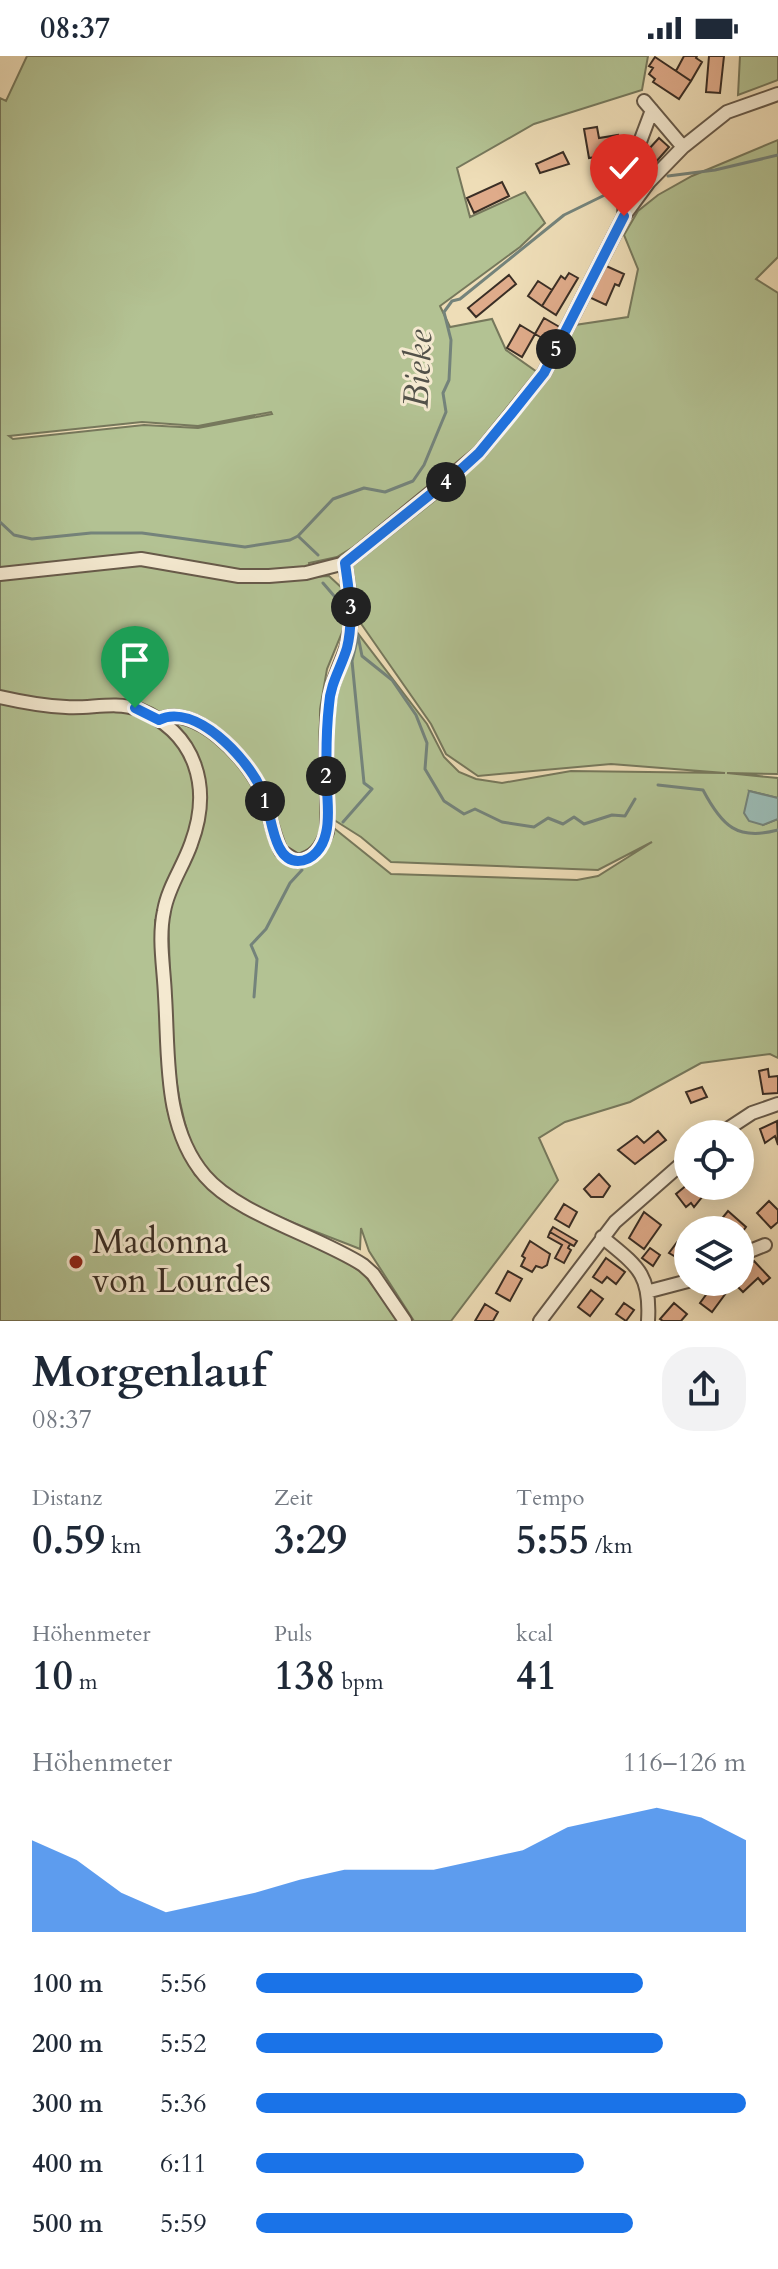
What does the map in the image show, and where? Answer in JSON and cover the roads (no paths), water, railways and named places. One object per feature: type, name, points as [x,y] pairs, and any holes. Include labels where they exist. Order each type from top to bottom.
[{"type":"street","points":[[0,574],[141,559],[239,576],[269,576],[306,573],[345,563],[479,453],[544,373],[624,216],[649,182],[683,147],[727,112],[778,94]]},
{"type":"street","points":[[624,216],[626,179],[648,105],[683,147]]},
{"type":"street","points":[[159,720],[170,715],[184,716],[223,741],[239,756],[261,789],[281,851],[297,861],[312,856],[322,845],[327,832],[329,700],[336,671],[347,647],[352,617],[345,563]]},
{"type":"street","points":[[0,697],[68,708],[105,705],[135,708],[159,720],[187,745],[199,779],[198,823],[191,847],[170,889],[161,927],[171,1095],[188,1151],[207,1179],[233,1199],[363,1265],[373,1274],[405,1321]]},
{"type":"street","points":[[741,1120],[778,1104]]},
{"type":"street","points":[[540,1321],[602,1237],[674,1171]]},
{"type":"street","points":[[602,1237],[636,1264],[650,1291],[648,1321]]},
{"type":"street","points":[[754,1249],[765,1245]]},
{"type":"street","points":[[650,1291],[674,1285]]},
{"type":"water","points":[[749,791],[778,798],[778,819],[763,825],[749,821],[744,813]]},
{"type":"waterway","name":"Bieke","points":[[668,176],[715,170],[778,155]]},
{"type":"waterway","name":"Bieke","points":[[630,186],[644,183]]},
{"type":"waterway","name":"Bieke","points":[[0,522],[14,535],[32,539],[91,533],[142,533],[245,547],[298,536],[333,499],[364,488],[385,492],[413,481],[424,465],[446,412],[443,393],[449,380],[451,340],[444,312],[452,301],[460,299],[564,215],[615,190]]},
{"type":"waterway","points":[[298,536],[318,555]]},
{"type":"waterway","points":[[323,583],[341,604]]},
{"type":"waterway","points":[[358,636],[362,656],[392,680],[416,715],[427,743],[425,769],[444,801],[464,814],[475,809],[502,822],[534,827],[548,818],[563,824],[574,817],[584,824],[612,815],[625,816],[635,799]]},
{"type":"waterway","points":[[343,822],[372,789],[364,783],[352,661],[358,636]]},
{"type":"waterway","points":[[658,785],[703,790],[724,821],[741,832],[778,830]]},
{"type":"waterway","points":[[254,997],[257,959],[251,945],[266,929],[290,883],[302,870]]},
{"type":"place","name":"Madonna von Lourdes","points":[[76,1262]]}]
